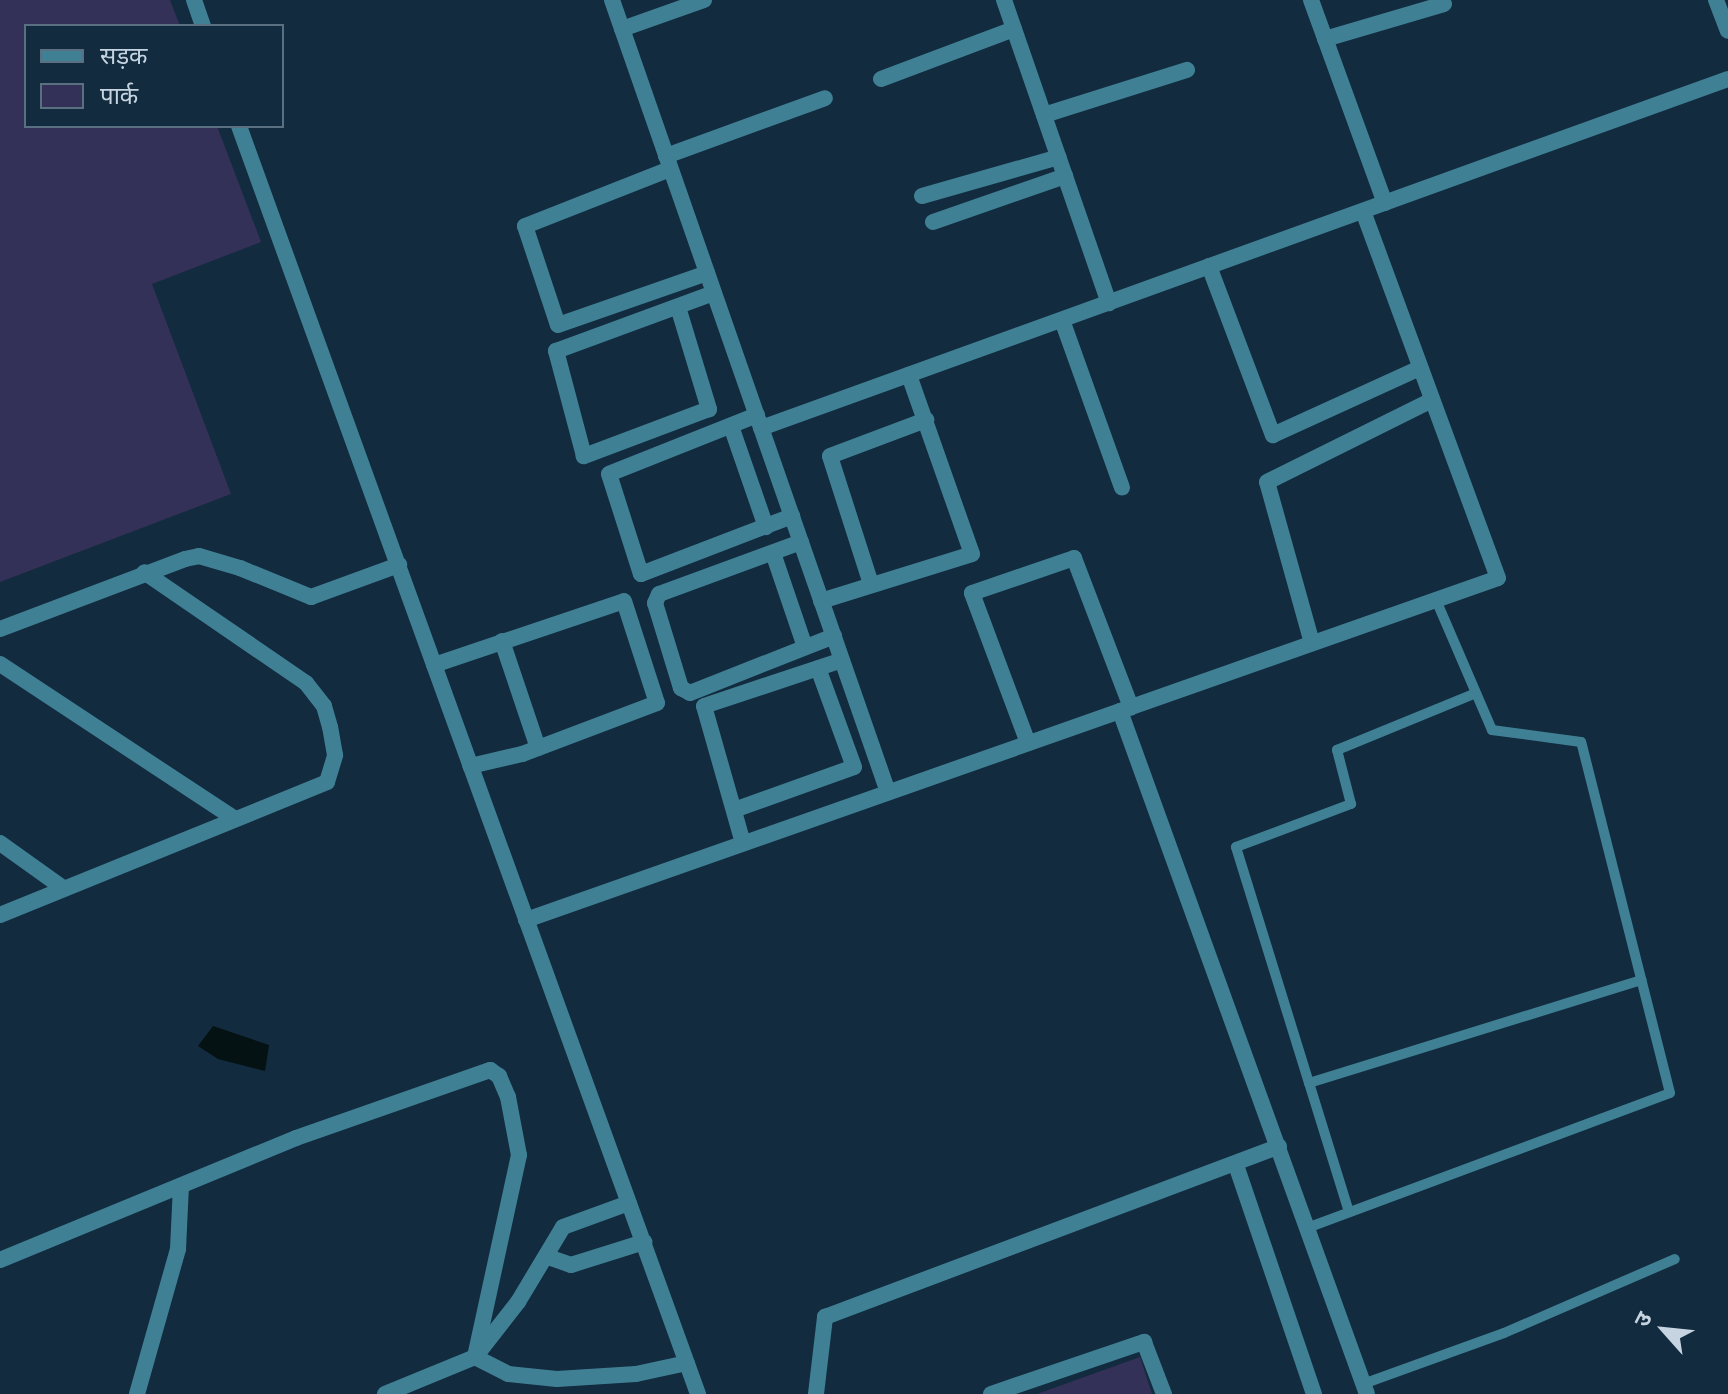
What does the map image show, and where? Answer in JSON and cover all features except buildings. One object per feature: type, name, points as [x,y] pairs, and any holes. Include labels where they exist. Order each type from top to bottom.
[{"type":"street","points":[[194,0],[202,24]]},
{"type":"street","points":[[612,0],[888,792]]},
{"type":"street","points":[[622,29],[704,0]]},
{"type":"street","points":[[1004,0],[1109,303]]},
{"type":"street","points":[[1311,0],[1385,203]]},
{"type":"street","points":[[1716,0],[1728,31]]},
{"type":"street","points":[[1325,39],[1444,4]]},
{"type":"street","points":[[881,79],[1014,29]]},
{"type":"street","points":[[1044,115],[1187,70]]},
{"type":"street","points":[[792,516],[641,574],[609,474],[731,426],[759,422],[909,375],[1728,79]]},
{"type":"street","points":[[707,273],[558,325],[525,226],[668,162],[825,98]]},
{"type":"street","points":[[240,128],[698,1394]]},
{"type":"street","points":[[922,196],[1059,157]]},
{"type":"street","points":[[933,222],[1065,176]]},
{"type":"street","points":[[526,920],[1498,578],[1363,211]]},
{"type":"street","points":[[1209,266],[1273,435],[1420,368]]},
{"type":"street","points":[[678,307],[709,409],[584,456],[556,351],[714,293]]},
{"type":"street","points":[[1062,320],[1122,488]]},
{"type":"street","points":[[821,601],[972,554],[909,375]]},
{"type":"street","points":[[1312,643],[1267,482],[1432,400]]},
{"type":"street","points":[[871,584],[830,456],[926,420]]},
{"type":"street","points":[[731,426],[766,527]]},
{"type":"street","points":[[801,542],[659,594],[655,603],[681,688],[690,693],[834,636]]},
{"type":"street","points":[[773,553],[805,647]]},
{"type":"street","points":[[0,629],[144,572],[199,556],[311,597],[399,565]]},
{"type":"street","points":[[1028,743],[972,593],[1074,558],[1365,1389]]},
{"type":"street","points":[[0,915],[232,817],[306,794],[327,782],[335,755],[324,706],[306,683],[144,572]]},
{"type":"street","points":[[434,665],[624,601],[629,615],[657,703],[538,748],[470,766]]},
{"type":"street","points":[[502,641],[538,748]]},
{"type":"street","points":[[743,843],[704,706],[842,660]]},
{"type":"street","points":[[0,664],[232,817]]},
{"type":"street","points":[[734,810],[854,767],[818,668]]},
{"type":"street","points":[[0,843],[63,888]]},
{"type":"street","points":[[0,1260],[310,1132],[490,1070],[499,1076],[508,1097],[519,1155],[475,1357]]},
{"type":"street","points":[[816,1394],[825,1317],[1236,1165],[1279,1146]]},
{"type":"street","points":[[1236,1165],[1314,1394]]},
{"type":"street","points":[[137,1394],[178,1249],[181,1186]]},
{"type":"street","points":[[385,1394],[475,1357],[548,1257],[563,1227],[629,1203]]},
{"type":"street","points":[[548,1257],[571,1265],[644,1242]]},
{"type":"street","points":[[991,1394],[1144,1342],[1164,1394]]},
{"type":"street","points":[[475,1357],[508,1374],[557,1379],[636,1374],[687,1363]]},
{"type":"lane","points":[[1307,1228],[1670,1093],[1581,742],[1492,730],[1436,600]]},
{"type":"lane","points":[[1349,1212],[1236,847],[1351,804],[1337,750],[1476,693]]},
{"type":"lane","points":[[1309,1083],[1641,980]]},
{"type":"lane","points":[[1365,1389],[1675,1259]]},
{"type":"green space","points":[[0,0],[170,0],[179,24],[24,24],[24,128],[218,128],[261,242],[152,284],[231,494],[0,582]]},
{"type":"green space","points":[[1140,1357],[1152,1394],[1037,1394]]},
{"type":"shaded area","points":[[213,1026],[269,1045],[265,1071],[218,1059],[198,1046]]}]
